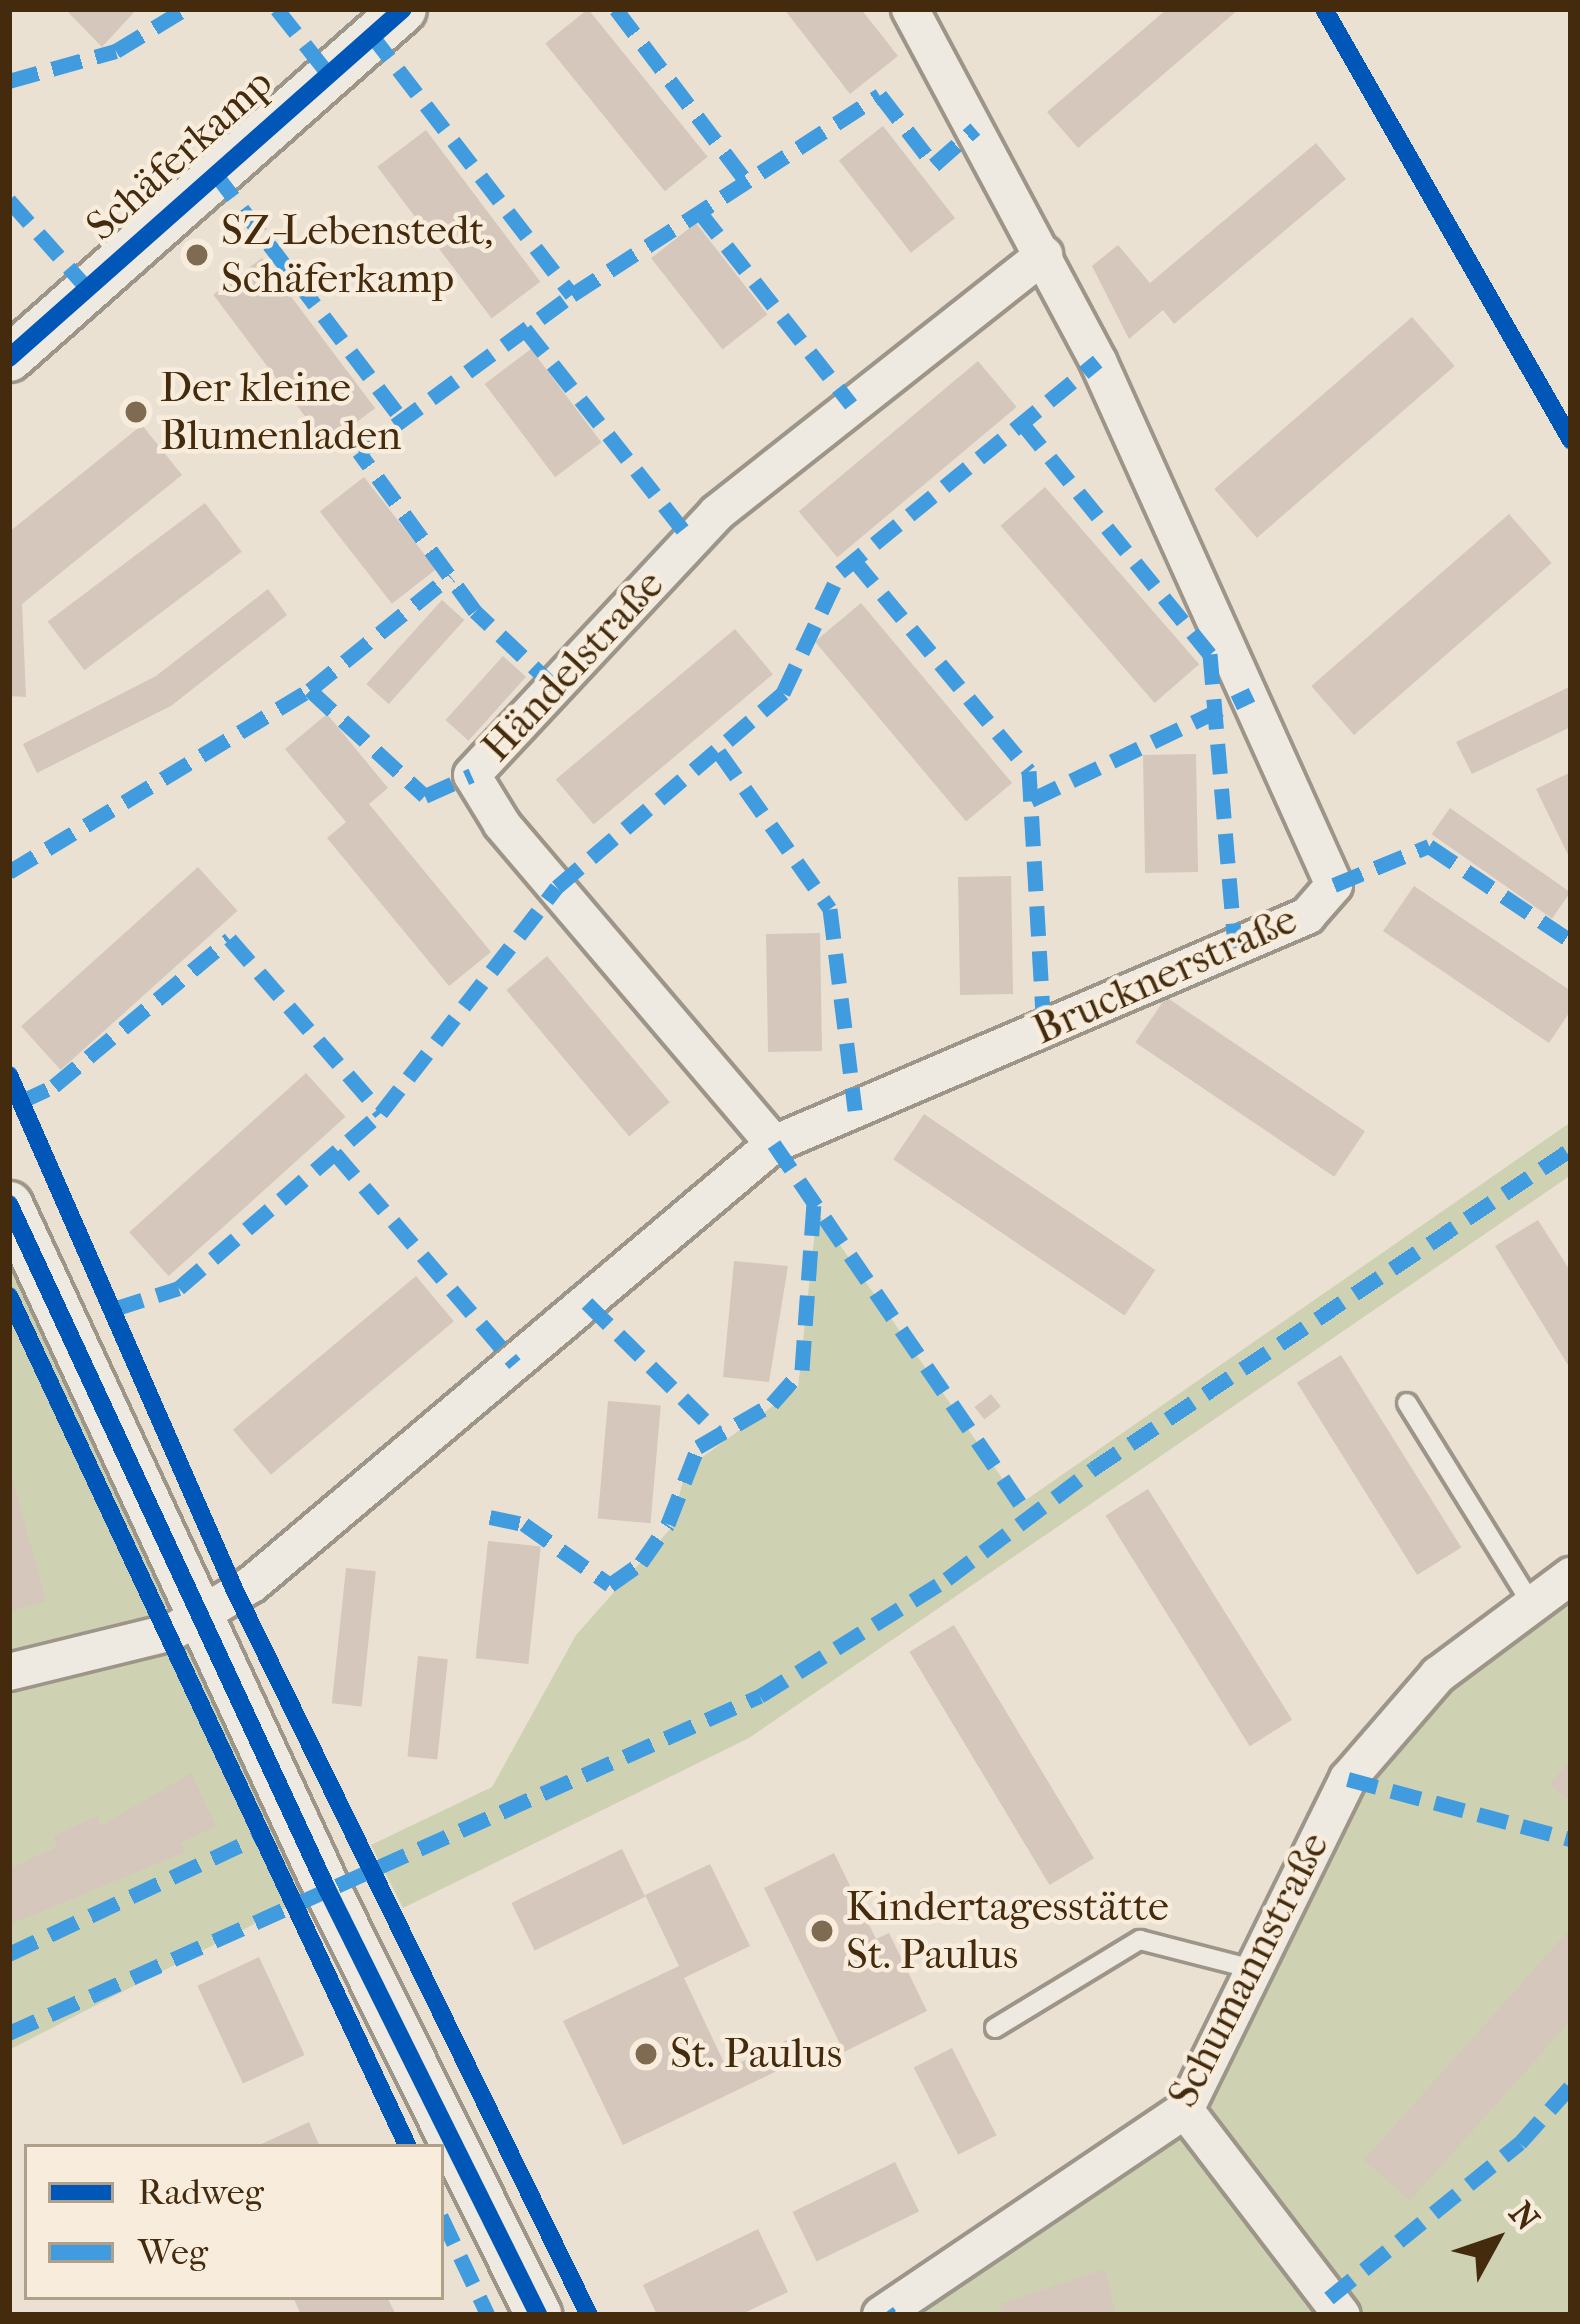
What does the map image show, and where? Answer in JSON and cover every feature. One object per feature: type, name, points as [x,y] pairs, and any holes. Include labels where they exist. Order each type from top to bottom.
[{"type":"street","name":"Schäferkamp","points":[[13,346],[403,9]]},
{"type":"street","name":"Brucknerstraße","points":[[9,1672],[172,1632],[269,1570],[774,1144],[1307,916],[1334,885],[1210,596],[1044,255],[910,9]]},
{"type":"street","name":"Händelstraße","points":[[774,1144],[502,824],[472,775],[717,513],[1044,255]]},
{"type":"street","points":[[9,1204],[200,1615],[538,2315]]},
{"type":"street","name":"Schumannstraße","points":[[880,2315],[1185,2110],[1249,1968],[1348,1779],[1438,1675],[1571,1576]]},
{"type":"street","points":[[1185,2110],[1342,2315]]},
{"type":"lane","points":[[1407,1403],[1531,1603]]},
{"type":"lane","points":[[994,2028],[1141,1940],[1249,1968]]},
{"type":"green space","points":[[1571,1122],[1571,1175],[749,1738],[403,1908],[371,1845],[492,1787],[576,1635],[671,1528],[686,1469],[798,1388],[817,1212],[1020,1504]]},
{"type":"green space","points":[[9,1204],[326,1887],[9,2050]]},
{"type":"green space","points":[[1571,1567],[1571,2315],[881,2315],[1185,2110],[1348,1779]]},
{"type":"building","points":[[65,9],[137,9],[102,47]]},
{"type":"building","points":[[588,9],[708,157],[665,191],[545,44]]},
{"type":"building","points":[[784,9],[861,9],[898,56],[850,94]]},
{"type":"building","points":[[1167,9],[1239,9],[1078,148],[1047,112]]},
{"type":"building","points":[[883,126],[955,218],[911,253],[839,160]]},
{"type":"building","points":[[426,130],[540,282],[492,318],[377,167]]},
{"type":"building","points":[[1316,143],[1346,179],[1174,324],[1163,310],[1129,339],[1092,266],[1118,245],[1150,283]]},
{"type":"building","points":[[696,223],[767,314],[723,350],[651,258]]},
{"type":"building","points":[[262,258],[375,408],[326,445],[213,295]]},
{"type":"building","points":[[1412,317],[1455,366],[1257,538],[1214,489]]},
{"type":"building","points":[[531,349],[601,442],[555,477],[485,384]]},
{"type":"building","points":[[978,361],[1017,407],[837,557],[799,511]]},
{"type":"building","points":[[142,425],[182,475],[22,604],[26,697],[9,696],[9,532]]},
{"type":"building","points":[[364,477],[436,569],[392,604],[320,511]]},
{"type":"building","points":[[1045,487],[1199,664],[1155,703],[1000,526]]},
{"type":"building","points":[[205,503],[242,552],[84,670],[48,622]]},
{"type":"building","points":[[1509,514],[1552,563],[1354,735],[1311,686]]},
{"type":"building","points":[[268,589],[287,615],[171,706],[37,773],[23,744],[156,676]]},
{"type":"building","points":[[442,600],[464,620],[389,704],[366,684]]},
{"type":"building","points":[[861,603],[1012,783],[966,822],[815,642]]},
{"type":"building","points":[[735,629],[773,674],[594,825],[556,779]]},
{"type":"building","points":[[503,656],[526,677],[468,741],[445,720]]},
{"type":"building","points":[[1571,686],[1571,727],[1472,774],[1456,742]]},
{"type":"building","points":[[327,714],[388,788],[369,804],[491,952],[449,986],[327,838],[346,822],[285,749]]},
{"type":"building","points":[[1196,754],[1198,872],[1145,873],[1143,755]]},
{"type":"building","points":[[1571,772],[1571,861],[1536,789]]},
{"type":"building","points":[[1450,808],[1570,892],[1552,919],[1432,834]]},
{"type":"building","points":[[198,867],[237,911],[61,1070],[21,1026]]},
{"type":"building","points":[[1011,876],[1013,994],[960,995],[958,877]]},
{"type":"building","points":[[1414,886],[1571,991],[1571,1010],[1549,1043],[1383,931]]},
{"type":"building","points":[[820,933],[822,1051],[768,1052],[766,934]]},
{"type":"building","points":[[547,956],[670,1102],[629,1136],[506,990]]},
{"type":"building","points":[[1166,997],[1365,1131],[1334,1177],[1135,1043]]},
{"type":"building","points":[[306,1073],[345,1117],[169,1276],[129,1232]]},
{"type":"building","points":[[924,1114],[1155,1270],[1125,1316],[893,1160]]},
{"type":"building","points":[[1538,1220],[1571,1272],[1571,1370],[1495,1246]]},
{"type":"building","points":[[734,1261],[788,1266],[769,1382],[723,1377]]},
{"type":"building","points":[[416,1276],[454,1321],[271,1475],[233,1430]]},
{"type":"building","points":[[1341,1355],[1461,1548],[1417,1575],[1297,1383]]},
{"type":"building","points":[[991,1394],[1001,1407],[984,1420],[974,1407]]},
{"type":"building","points":[[608,1401],[661,1406],[651,1523],[598,1519]]},
{"type":"building","points":[[9,1466],[46,1601],[9,1611]]},
{"type":"building","points":[[1148,1489],[1292,1720],[1250,1746],[1106,1515]]},
{"type":"building","points":[[488,1541],[541,1547],[528,1664],[476,1658]]},
{"type":"building","points":[[346,1568],[376,1571],[362,1706],[332,1703]]},
{"type":"building","points":[[954,1625],[1094,1858],[1050,1885],[909,1652]]},
{"type":"building","points":[[418,1656],[448,1659],[437,1760],[407,1756]]},
{"type":"building","points":[[1571,1760],[1571,1803],[1550,1784]]},
{"type":"building","points":[[191,1773],[216,1826],[180,1843],[185,1852],[9,1925],[9,1859],[13,1867],[57,1847],[53,1836],[97,1816],[101,1826]]},
{"type":"building","points":[[622,1849],[645,1897],[535,1951],[511,1903]]},
{"type":"building","points":[[834,1853],[876,1939],[889,1933],[927,2011],[844,2052],[764,1888]]},
{"type":"building","points":[[710,1864],[750,1946],[684,1978],[727,2069],[793,2037],[804,2058],[623,2145],[563,2021],[679,1966],[645,1895]]},
{"type":"building","points":[[1571,1928],[1571,2020],[1410,2201],[1364,2160]]},
{"type":"building","points":[[259,1957],[305,2055],[243,2084],[197,1986]]},
{"type":"building","points":[[952,2048],[996,2135],[958,2155],[914,2068]]},
{"type":"building","points":[[309,2122],[319,2144],[261,2144]]},
{"type":"building","points":[[895,2162],[919,2211],[817,2261],[793,2212]]},
{"type":"building","points":[[758,2229],[788,2292],[740,2315],[657,2315],[643,2285]]},
{"type":"building","points":[[1105,2269],[1116,2315],[1002,2315],[1000,2304]]},
{"type":"building","points":[[294,2300],[388,2300],[396,2315],[301,2315]]},
{"type":"marked path","points":[[9,81],[116,51],[185,9]]},
{"type":"marked path","points":[[277,9],[327,72]]},
{"type":"marked path","points":[[616,9],[746,181]]},
{"type":"marked path","points":[[371,34],[572,295]]},
{"type":"marked path","points":[[555,687],[475,611],[359,452],[572,295],[880,95],[934,165],[975,129]]},
{"type":"marked path","points":[[215,173],[402,419]]},
{"type":"marked path","points":[[9,200],[87,288]]},
{"type":"marked path","points":[[699,211],[851,404]]},
{"type":"marked path","points":[[525,329],[690,539]]},
{"type":"marked path","points":[[114,1309],[179,1288],[381,1113],[557,887],[783,693],[840,572],[1098,361]]},
{"type":"marked path","points":[[1022,423],[1210,654],[1235,948]]},
{"type":"marked path","points":[[854,560],[1029,771],[1044,1029]]},
{"type":"marked path","points":[[9,872],[310,690],[450,576]]},
{"type":"marked path","points":[[310,690],[425,796],[472,775]]},
{"type":"marked path","points":[[1031,800],[1252,694]]},
{"type":"marked path","points":[[719,752],[830,909],[855,1110]]},
{"type":"marked path","points":[[1334,885],[1429,846],[1571,941]]},
{"type":"marked path","points":[[20,1102],[54,1086],[230,939],[381,1113]]},
{"type":"marked path","points":[[774,1144],[1029,1517]]},
{"type":"marked path","points":[[9,2033],[760,1696],[947,1579],[1093,1469],[1571,1149]]},
{"type":"marked path","points":[[335,1153],[515,1364]]},
{"type":"marked path","points":[[490,1517],[524,1524],[610,1585],[641,1563],[668,1524],[698,1447],[772,1404],[802,1370],[814,1203]]},
{"type":"marked path","points":[[587,1303],[717,1432]]},
{"type":"marked path","points":[[1348,1779],[1571,1839]]},
{"type":"marked path","points":[[9,1954],[266,1833]]},
{"type":"marked path","points":[[1329,2298],[1520,2143],[1571,2086]]},
{"type":"marked path","points":[[444,2222],[488,2315]]},
{"type":"marked path","points":[[887,2311],[890,2315]]},
{"type":"cycle path","points":[[9,358],[403,9]]},
{"type":"cycle path","points":[[1324,9],[1571,440]]},
{"type":"cycle path","points":[[9,1075],[236,1593],[589,2315]]},
{"type":"cycle path","points":[[9,1204],[326,1887],[538,2315]]},
{"type":"cycle path","points":[[9,1296],[407,2144]]},
{"type":"place","name":"SZ-Lebenstedt, Schäferkamp","points":[[197,255]]},
{"type":"place","name":"Der kleine Blumenladen","points":[[136,412]]},
{"type":"place","name":"Kindertagesstätte St. Paulus","points":[[822,1931]]},
{"type":"place","name":"St. Paulus","points":[[646,2054]]}]
